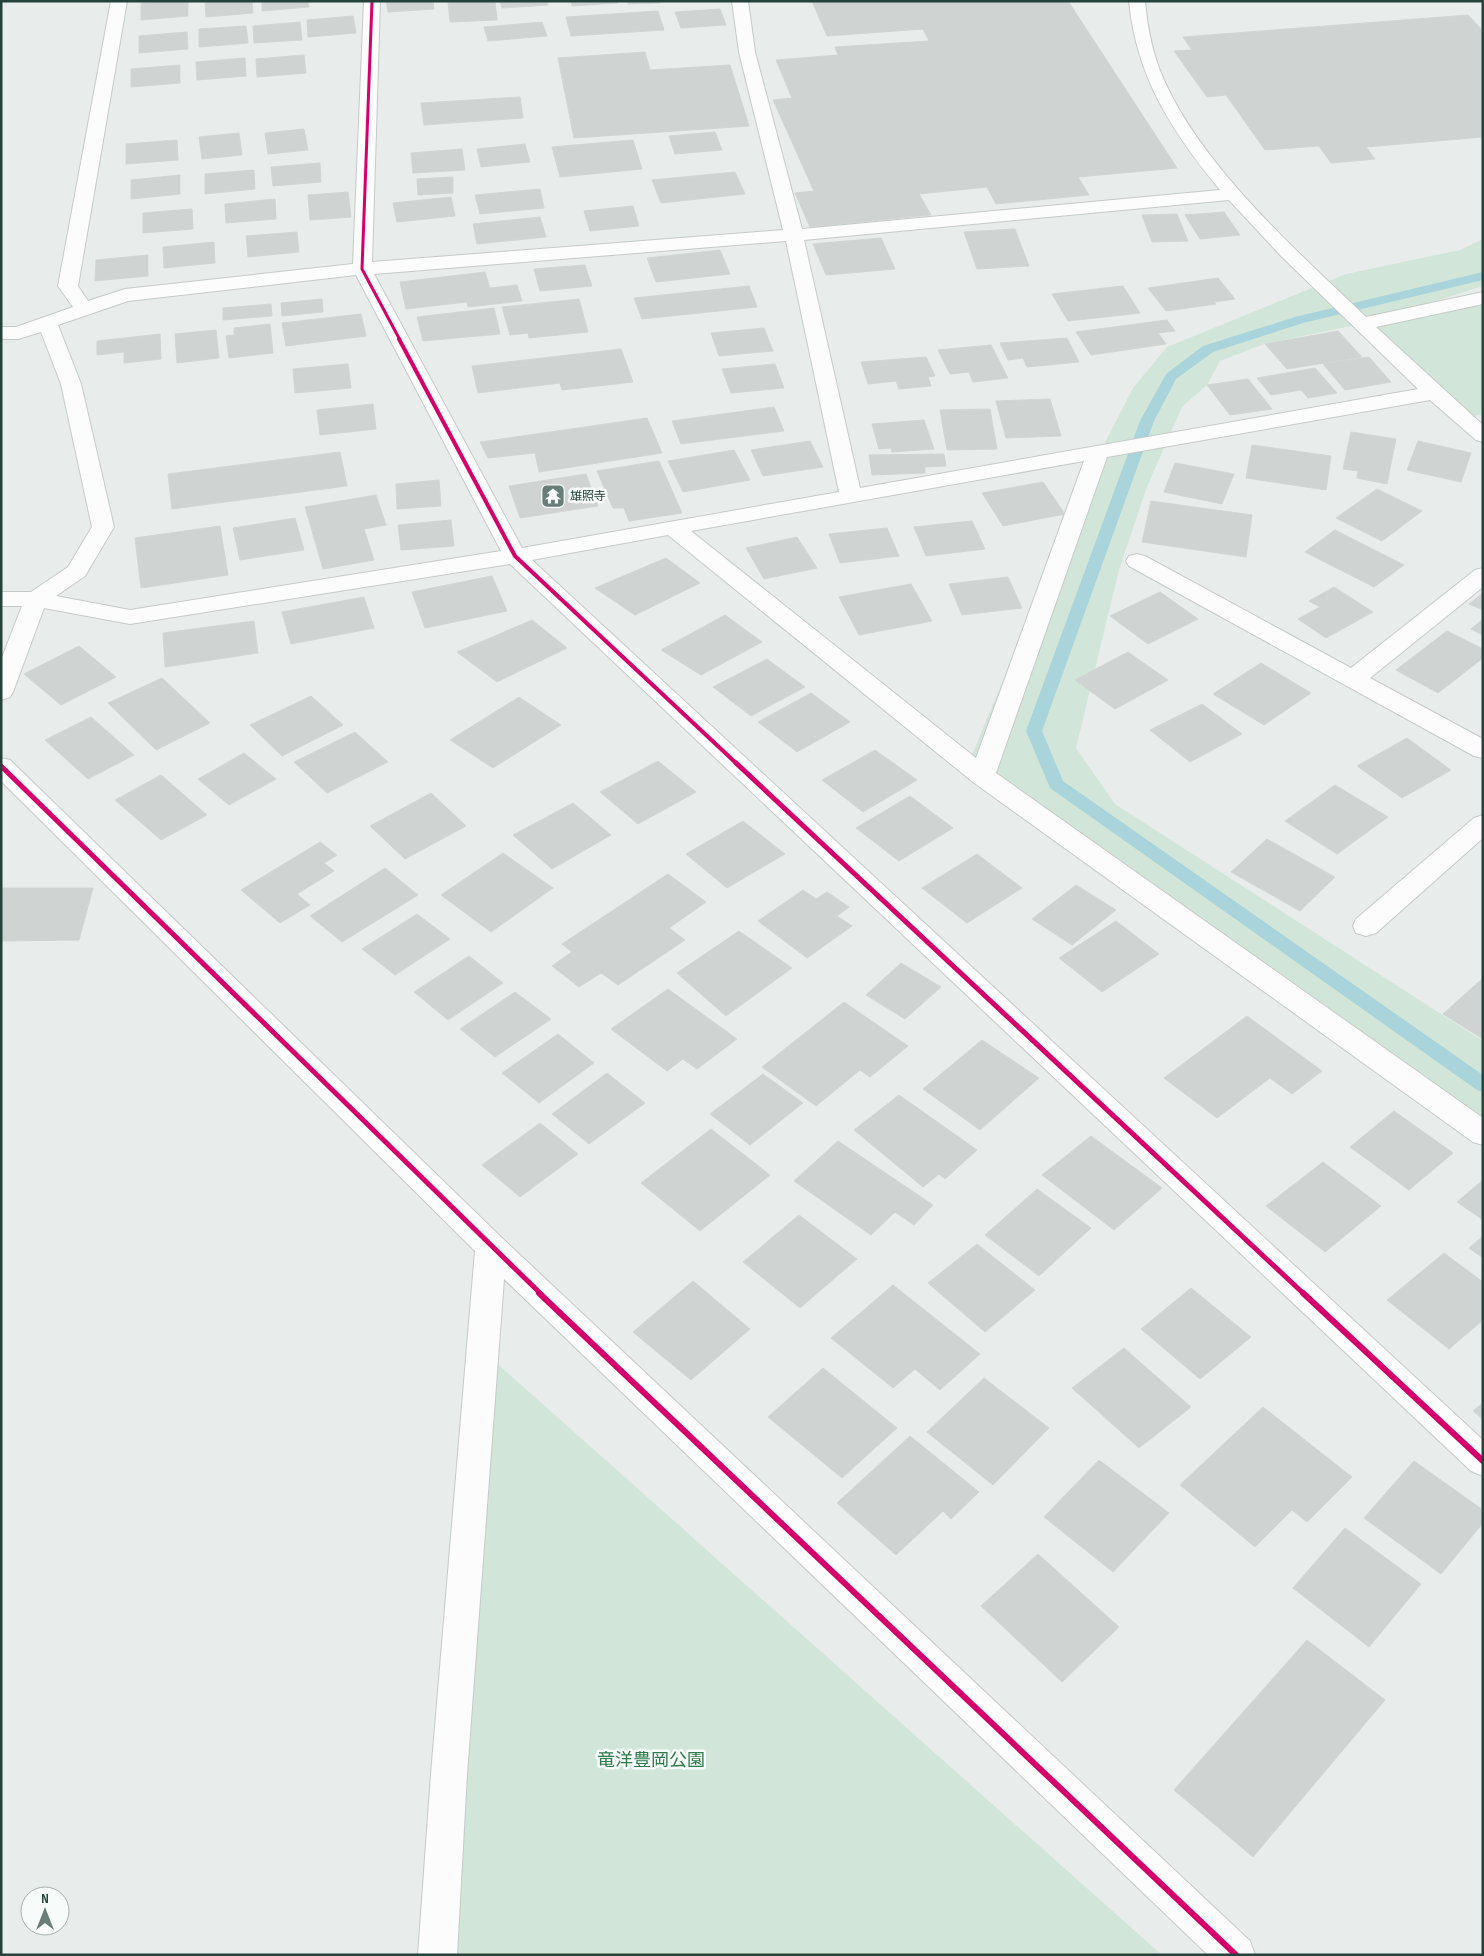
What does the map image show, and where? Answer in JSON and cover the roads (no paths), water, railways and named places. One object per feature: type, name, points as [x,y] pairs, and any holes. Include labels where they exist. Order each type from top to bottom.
[{"type":"street","points":[[84,309],[68,286],[119,1]]},
{"type":"street","points":[[372,1],[362,269],[515,556],[1483,1461]]},
{"type":"street","points":[[740,1],[747,52],[794,235],[851,496]]},
{"type":"street","points":[[1137,1],[1140,30],[1154,77],[1186,130],[1233,194],[1272,237],[1361,324],[1433,393],[1483,436]]},
{"type":"street","points":[[1,333],[18,333],[125,295],[362,269],[794,235],[1233,194]]},
{"type":"street","points":[[1361,324],[1483,298]]},
{"type":"street","points":[[1,692],[36,598],[77,571],[103,527],[71,384],[47,322]]},
{"type":"street","points":[[1,599],[36,598],[130,617],[515,556],[1433,393]]},
{"type":"street","points":[[982,776],[1098,452]]},
{"type":"street","points":[[673,528],[982,776],[1483,1134]]},
{"type":"street","points":[[1137,561],[1483,750]]},
{"type":"street","points":[[1353,679],[1483,575]]},
{"type":"street","points":[[1,766],[491,1247],[1236,1955]]},
{"type":"street","points":[[1366,926],[1483,824]]},
{"type":"street","points":[[437,1955],[449,1774],[491,1247]]},
{"type":"waterway","points":[[1483,276],[1299,320],[1208,349],[1171,377],[1147,421],[1034,731],[1056,784],[1483,1085]]},
{"type":"place","name":"雄照寺","points":[[553,496]]},
{"type":"park label","name":"竜洋豊岡公園","points":[[651,1760]]}]
